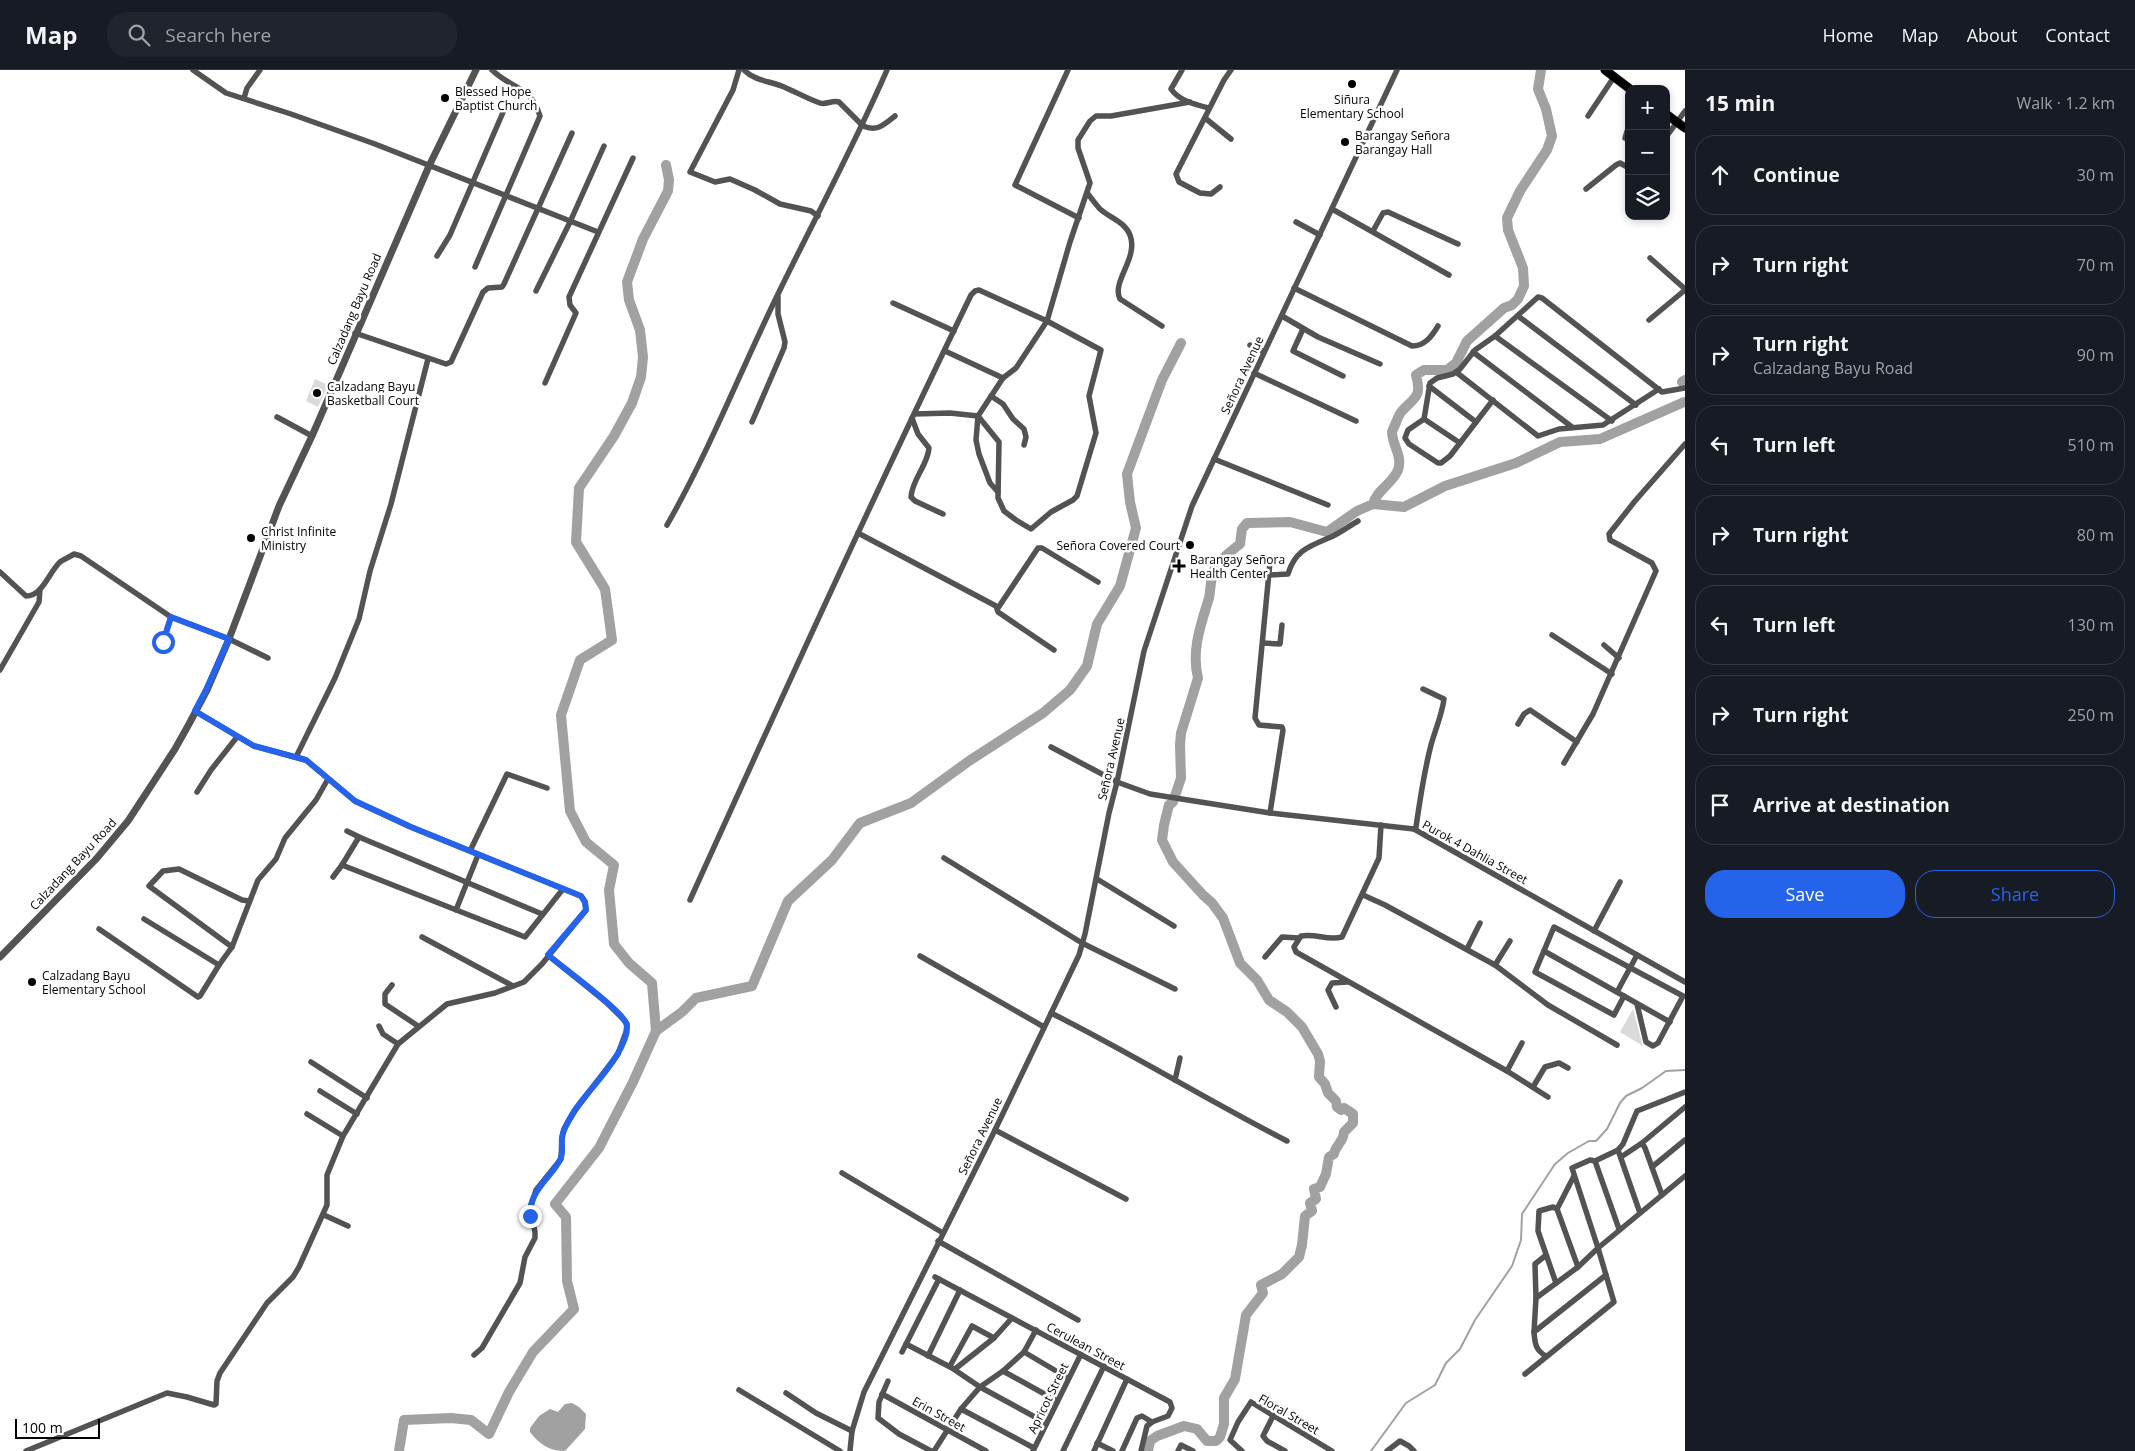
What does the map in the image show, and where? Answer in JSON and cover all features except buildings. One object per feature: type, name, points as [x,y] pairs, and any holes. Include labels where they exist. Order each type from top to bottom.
[{"type":"main road","points":[[1605,70],[1625,85]]},
{"type":"main road","points":[[1670,117],[1685,128]]},
{"type":"street","points":[[193,70],[219,89],[374,144],[598,232]]},
{"type":"street","points":[[244,98],[247,88],[260,70]]},
{"type":"street","name":"Calzadang Bayu Road","points":[[0,957],[97,858],[128,821],[175,748],[195,711],[229,639],[280,506],[312,436],[355,333],[429,166],[476,70]]},
{"type":"street","points":[[475,266],[540,116],[533,98],[506,82],[492,70]]},
{"type":"street","points":[[739,70],[733,90],[690,172],[715,182],[730,179],[780,204],[811,210],[818,216]]},
{"type":"street","points":[[744,70],[766,82],[779,85],[820,103],[839,102],[862,126],[878,128],[895,116]]},
{"type":"street","points":[[667,525],[681,500],[738,381],[778,292],[862,126],[887,70]]},
{"type":"street","points":[[1068,70],[1015,185],[1079,218]]},
{"type":"street","points":[[1182,70],[1171,89],[1173,92],[1190,102],[1209,108]]},
{"type":"street","points":[[1220,187],[1211,194],[1200,193],[1179,182],[1176,174],[1209,108],[1231,70]]},
{"type":"street","name":"Señora Avenue","points":[[850,1451],[852,1431],[864,1392],[995,1130],[1079,955],[1097,879],[1108,813],[1117,782],[1144,651],[1192,506],[1397,70]]},
{"type":"street","points":[[1588,116],[1614,77]]},
{"type":"street","points":[[998,492],[990,483],[978,454],[976,440],[978,416],[1003,378],[1016,368],[1047,321],[1088,194],[1090,180],[1078,143],[1090,120],[1096,116],[1111,116],[1190,102]]},
{"type":"street","points":[[438,256],[450,235],[504,110]]},
{"type":"street","points":[[1670,132],[1685,111]]},
{"type":"street","points":[[1205,118],[1231,139]]},
{"type":"street","points":[[355,333],[428,359],[446,364],[451,362],[483,292],[488,288],[502,287],[504,284],[572,133]]},
{"type":"street","points":[[536,291],[604,146]]},
{"type":"street","points":[[546,383],[576,313],[570,305],[569,296],[633,158]]},
{"type":"street","points":[[1586,189],[1616,165],[1620,163],[1625,166]]},
{"type":"street","points":[[1088,194],[1100,209],[1120,222],[1130,234],[1132,255],[1120,284],[1118,295],[1162,326]]},
{"type":"street","points":[[1332,209],[1449,275]]},
{"type":"street","points":[[1373,231],[1383,213],[1388,212],[1458,244]]},
{"type":"street","points":[[1296,222],[1320,235]]},
{"type":"street","points":[[1648,320],[1685,290],[1650,258]]},
{"type":"street","points":[[1294,288],[1412,346],[1418,346],[1429,339],[1438,326]]},
{"type":"street","points":[[690,900],[858,534],[913,416],[971,295],[979,290],[1047,321],[1101,350],[1089,396],[1096,427],[1093,446],[1077,496],[1051,512],[1031,529],[1004,511],[998,498],[999,442],[978,416],[950,413],[913,416]]},
{"type":"street","points":[[752,422],[784,348],[785,342],[778,314],[778,292]]},
{"type":"street","points":[[1493,400],[1450,456],[1442,463],[1438,463],[1409,444],[1405,438],[1405,435],[1424,419],[1429,386],[1437,378],[1456,372],[1473,352],[1496,336],[1532,301],[1538,298],[1542,298],[1659,389],[1668,391],[1685,388]]},
{"type":"street","points":[[893,303],[954,331]]},
{"type":"street","points":[[1282,316],[1303,329],[1380,364]]},
{"type":"street","points":[[1518,316],[1636,405]]},
{"type":"street","points":[[1303,329],[1293,351],[1342,376]]},
{"type":"street","points":[[1496,336],[1612,421]]},
{"type":"street","points":[[1250,346],[1264,352]]},
{"type":"street","points":[[945,351],[1003,378]]},
{"type":"street","points":[[1473,352],[1572,427]]},
{"type":"street","points":[[296,757],[334,678],[359,619],[370,571],[394,495],[428,359]]},
{"type":"street","points":[[1456,372],[1538,436],[1559,429],[1602,425],[1612,421],[1659,389]]},
{"type":"street","points":[[1254,373],[1356,421]]},
{"type":"street","points":[[1429,386],[1476,422]]},
{"type":"street","points":[[992,396],[1004,404],[1013,419],[1024,429],[1026,437],[1024,445]]},
{"type":"street","points":[[913,416],[918,434],[928,448],[927,457],[912,488],[911,497],[915,501],[943,514]]},
{"type":"street","points":[[277,417],[312,436]]},
{"type":"street","points":[[1424,419],[1460,443]]},
{"type":"street","points":[[1564,763],[1593,714],[1656,571],[1656,567],[1652,563],[1610,540],[1609,534],[1685,444]]},
{"type":"street","points":[[1214,459],[1328,504]]},
{"type":"street","points":[[1270,575],[1288,574],[1294,558],[1311,544],[1332,537],[1358,521]]},
{"type":"street","points":[[858,534],[996,606],[998,612],[1021,630],[1054,650]]},
{"type":"street","points":[[998,608],[1038,548],[1042,548],[1098,582]]},
{"type":"street","points":[[0,572],[26,596],[31,596],[40,589],[60,562],[74,554],[88,559],[171,617],[229,639],[268,658]]},
{"type":"street","points":[[1270,562],[1255,718],[1259,725],[1282,727],[1283,730],[1270,813]]},
{"type":"street","points":[[0,670],[39,602],[40,589]]},
{"type":"street","points":[[163,642],[171,617]]},
{"type":"street","points":[[1263,643],[1280,644],[1282,625]]},
{"type":"street","points":[[1552,635],[1612,674]]},
{"type":"street","points":[[1604,645],[1618,658]]},
{"type":"street","points":[[1414,830],[1416,827],[1422,779],[1444,700],[1423,689]]},
{"type":"street","points":[[1518,724],[1524,714],[1530,710],[1577,742]]},
{"type":"street","points":[[26,1451],[167,1393],[216,1404],[217,1381],[220,1372],[267,1303],[293,1277],[324,1215],[328,1199],[327,1175],[343,1136],[398,1044],[446,1004],[495,993],[524,982],[542,964],[586,910],[585,902],[581,896],[470,851],[355,801],[314,766],[296,757],[254,746],[195,711]]},
{"type":"street","points":[[197,792],[211,770],[237,737]]},
{"type":"street","name":"Purok 4 Dahlia Street","points":[[1051,747],[1117,782],[1150,794],[1270,813],[1414,830],[1685,982]]},
{"type":"street","points":[[470,851],[507,774],[547,788]]},
{"type":"street","points":[[99,929],[200,996],[232,947],[258,880],[276,859],[285,838],[316,800],[328,779]]},
{"type":"street","points":[[1265,957],[1282,937],[1299,938],[1310,934],[1331,940],[1342,937],[1379,858],[1381,825]]},
{"type":"street","points":[[347,831],[542,914]]},
{"type":"street","points":[[333,877],[359,837]]},
{"type":"street","points":[[456,910],[478,854]]},
{"type":"street","points":[[944,858],[1082,943],[1175,990]]},
{"type":"street","points":[[342,865],[525,937],[563,889]]},
{"type":"street","points":[[232,947],[149,886],[163,872],[179,869],[242,900],[249,901]]},
{"type":"street","points":[[1097,879],[1174,926]]},
{"type":"street","points":[[1594,931],[1620,882]]},
{"type":"street","points":[[1363,895],[1385,904],[1495,965],[1548,1005],[1618,1046]]},
{"type":"street","points":[[144,919],[219,965]]},
{"type":"street","points":[[1467,949],[1480,923]]},
{"type":"street","points":[[1624,996],[1614,1015],[1535,972],[1554,927],[1683,996],[1658,1043],[1650,1045],[1646,1042],[1637,1004]]},
{"type":"street","points":[[422,937],[513,986]]},
{"type":"street","points":[[1299,938],[1294,947],[1296,952],[1507,1071],[1548,1097]]},
{"type":"street","points":[[1495,965],[1510,941]]},
{"type":"street","points":[[1544,951],[1670,1022]]},
{"type":"street","points":[[474,1355],[482,1348],[517,1290],[525,1257],[535,1238],[530,1216],[531,1202],[536,1190],[561,1159],[564,1129],[618,1054],[626,1032],[627,1024],[606,1002],[548,955]]},
{"type":"street","points":[[1617,992],[1637,955]]},
{"type":"street","points":[[920,956],[1044,1027]]},
{"type":"street","points":[[1336,1007],[1328,990],[1332,983],[1347,982]]},
{"type":"street","points":[[392,985],[385,994],[384,1004],[418,1026]]},
{"type":"street","points":[[1051,1013],[1086,1030],[1287,1141]]},
{"type":"street","points":[[379,1026],[383,1034],[398,1044]]},
{"type":"street","points":[[1507,1071],[1522,1043]]},
{"type":"street","points":[[1175,1080],[1180,1058]]},
{"type":"street","points":[[311,1062],[367,1098]]},
{"type":"street","points":[[1533,1087],[1545,1067],[1558,1063],[1568,1068]]},
{"type":"street","points":[[320,1090],[357,1114]]},
{"type":"street","points":[[1525,1374],[1614,1302],[1572,1168],[1590,1160],[1595,1162],[1618,1150],[1623,1144],[1637,1111],[1685,1092]]},
{"type":"street","points":[[1621,1157],[1642,1143],[1685,1107]]},
{"type":"street","points":[[307,1114],[343,1136]]},
{"type":"street","points":[[995,1130],[1126,1199]]},
{"type":"street","points":[[1652,1167],[1685,1140]]},
{"type":"street","points":[[1642,1143],[1662,1195]]},
{"type":"street","points":[[1618,1150],[1640,1213]]},
{"type":"street","points":[[1595,1162],[1619,1229]]},
{"type":"street","points":[[842,1173],[943,1233]]},
{"type":"street","points":[[1574,1176],[1557,1209],[1578,1267]]},
{"type":"street","points":[[1536,1298],[1578,1267],[1619,1229],[1685,1176]]},
{"type":"street","points":[[1556,1283],[1538,1231],[1539,1212],[1553,1207],[1557,1209]]},
{"type":"street","points":[[324,1215],[348,1226]]},
{"type":"street","points":[[938,1241],[1078,1320]]},
{"type":"street","points":[[1546,1256],[1535,1264],[1534,1332],[1535,1346],[1546,1356]]},
{"type":"street","points":[[1534,1332],[1606,1275]]},
{"type":"street","name":"Cerulean Street","points":[[906,1344],[937,1278],[1172,1404],[1168,1416],[1152,1422]]},
{"type":"street","points":[[928,1356],[960,1290]]},
{"type":"street","points":[[952,1368],[994,1338],[1012,1318]]},
{"type":"street","points":[[952,1368],[972,1326],[994,1338]]},
{"type":"street","points":[[888,1381],[877,1412],[878,1418],[884,1424],[933,1451],[961,1409],[980,1387],[1003,1371],[1024,1352],[1036,1330]]},
{"type":"street","points":[[902,1352],[906,1344],[952,1368],[980,1387],[1046,1423]]},
{"type":"street","points":[[1024,1352],[1068,1378]]},
{"type":"street","name":"Apricot Street","points":[[1034,1450],[1080,1354]]},
{"type":"street","points":[[1063,1451],[1104,1366]]},
{"type":"street","points":[[1003,1371],[1057,1401]]},
{"type":"street","points":[[1094,1451],[1127,1379]]},
{"type":"street","points":[[739,1390],[840,1451]]},
{"type":"street","points":[[786,1393],[816,1414],[852,1431]]},
{"type":"street","name":"Erin Street","points":[[882,1394],[986,1451]]},
{"type":"street","name":"Floral Street","points":[[1242,1451],[1232,1444],[1230,1440],[1238,1422],[1251,1402],[1324,1449],[1332,1451]]},
{"type":"street","points":[[961,1409],[1034,1450]]},
{"type":"street","points":[[1122,1451],[1138,1418],[1142,1416],[1152,1422],[1145,1430],[1141,1451]]},
{"type":"street","points":[[1273,1416],[1263,1436],[1284,1451]]},
{"type":"street","points":[[1387,1451],[1400,1441],[1414,1451]]},
{"type":"street","points":[[1097,1443],[1114,1451]]},
{"type":"street","points":[[1178,1451],[1181,1445],[1193,1451]]},
{"type":"shaded area","name":"Calzadang Bayu Basketball Court","points":[[315,379],[328,385],[318,407],[306,401]]},
{"type":"shaded area","points":[[1633,1009],[1642,1043],[1643,1046],[1620,1032]]},
{"type":"shaded area","points":[[572,1403],[586,1414],[585,1429],[565,1451],[554,1450],[545,1446],[530,1432],[530,1428],[539,1416],[550,1409],[558,1412],[565,1404]]},
{"type":"waterway","points":[[1148,1451],[1150,1441],[1157,1436],[1184,1426],[1197,1429],[1207,1441],[1216,1441],[1220,1437],[1224,1424],[1224,1398],[1235,1379],[1246,1315],[1263,1293],[1261,1285],[1282,1274],[1299,1257],[1305,1216],[1312,1211],[1310,1203],[1316,1199],[1314,1189],[1320,1187],[1326,1174],[1329,1157],[1334,1154],[1343,1138],[1344,1132],[1353,1123],[1353,1114],[1344,1108],[1341,1110],[1337,1107],[1336,1101],[1328,1093],[1325,1084],[1319,1077],[1320,1061],[1318,1054],[1302,1027],[1287,1012],[1269,1000],[1257,980],[1240,963],[1223,918],[1212,903],[1173,862],[1162,840],[1169,805],[1173,802],[1181,778],[1181,733],[1198,678],[1196,648],[1209,598],[1212,575],[1220,561],[1240,544],[1242,529],[1247,523],[1290,522],[1327,532],[1357,511],[1373,504],[1377,495],[1396,475],[1398,470],[1399,460],[1392,432],[1401,412],[1418,392],[1416,375],[1424,370],[1447,370],[1456,363],[1467,341],[1504,308],[1512,305],[1518,299],[1524,286],[1523,268],[1508,230],[1507,218],[1520,191],[1547,150],[1552,136],[1546,109],[1538,89],[1541,70]]},
{"type":"waterway","points":[[656,1031],[652,983],[629,963],[614,944],[609,890],[614,865],[586,842],[570,811],[561,715],[580,660],[612,640],[605,589],[576,542],[579,488],[614,436],[632,403],[641,377],[643,357],[640,330],[629,300],[627,282],[643,239],[668,191],[669,180],[666,165]]},
{"type":"waterway","points":[[399,1451],[404,1420],[451,1418],[471,1420],[489,1434],[509,1392],[533,1352],[574,1309],[567,1281],[566,1217],[555,1204],[599,1148],[633,1082],[656,1031],[682,1012],[696,998],[752,986],[788,901],[832,860],[860,823],[911,803],[969,761],[1043,713],[1070,690],[1087,666],[1097,624],[1120,586],[1136,528],[1130,502],[1127,474],[1162,380],[1181,343]]},
{"type":"waterway","points":[[1373,504],[1404,507],[1445,486],[1516,463],[1560,442],[1600,439],[1684,402]]},
{"type":"waterway","points":[[1371,1451],[1406,1403],[1435,1385],[1446,1363],[1460,1349],[1475,1320],[1512,1266],[1521,1240],[1522,1214],[1555,1164],[1568,1153],[1589,1141],[1596,1141],[1607,1129],[1620,1103],[1626,1096],[1642,1088],[1666,1071],[1685,1070]]},
{"type":"place","name":"Siñura Elementary School","points":[[1352,84]]},
{"type":"place","name":"Blessed Hope Baptist Church","points":[[445,98]]},
{"type":"place","name":"Barangay Señora Barangay Hall","points":[[1345,142]]},
{"type":"place","name":"Calzadang Bayu Basketball Court","points":[[317,393]]},
{"type":"place","name":"Christ Infinite Ministry","points":[[251,538]]},
{"type":"place","name":"Señora Covered Court","points":[[1190,545]]},
{"type":"place","name":"Barangay Señora Health Center","points":[[1179,566]]},
{"type":"place","name":"Calzadang Bayu Elementary School","points":[[32,982]]},
{"type":"route","points":[[163,642],[171,617],[200,626],[229,639],[195,711],[237,737],[254,746],[306,760],[355,801],[411,827],[581,896],[585,902],[586,910],[548,955],[606,1002],[627,1024],[626,1032],[618,1054],[595,1083],[564,1129],[561,1159],[536,1190],[531,1202],[530,1216]]}]
